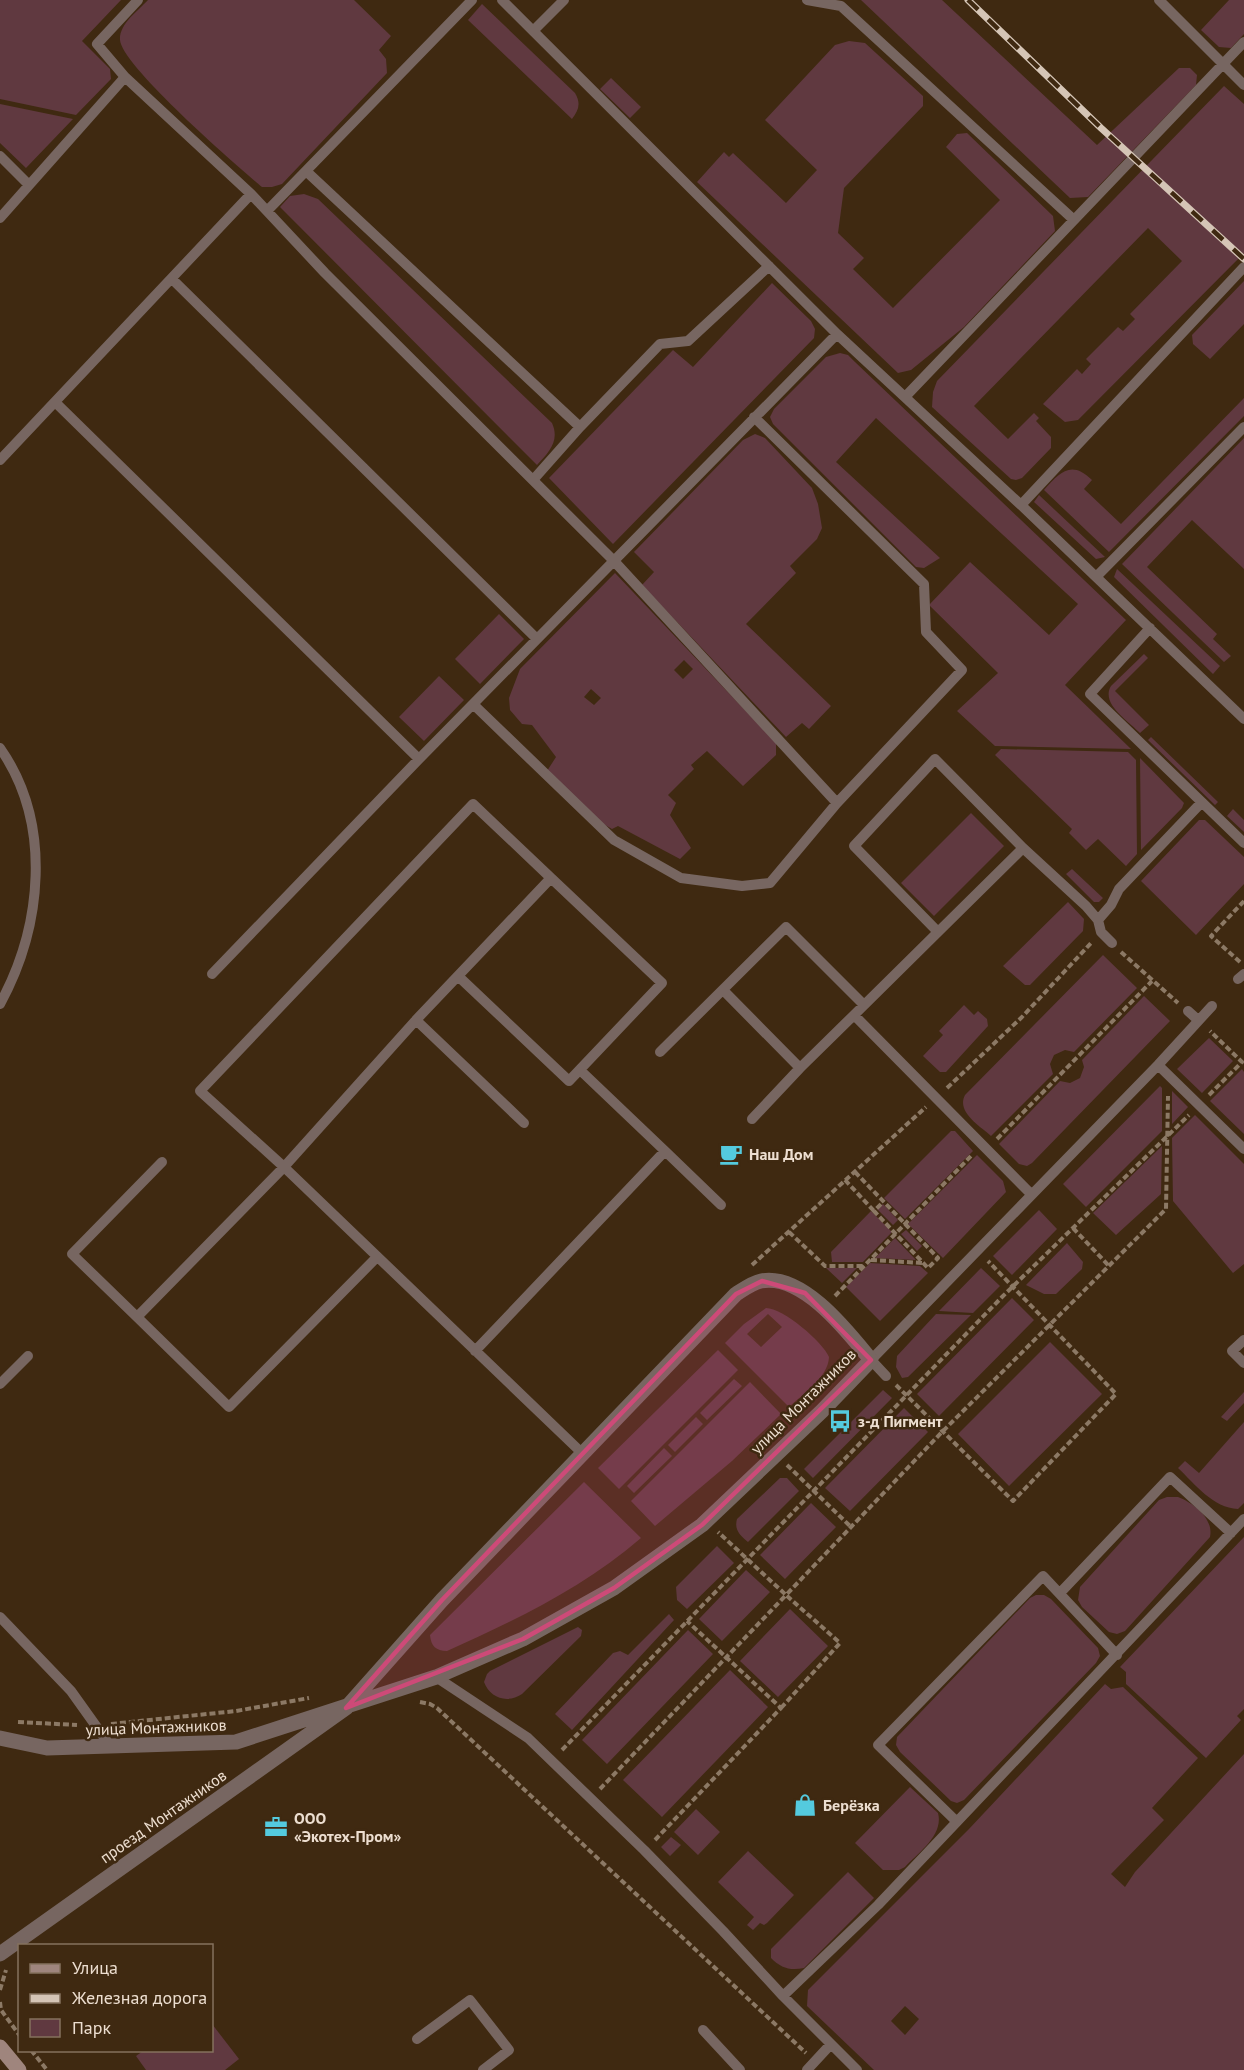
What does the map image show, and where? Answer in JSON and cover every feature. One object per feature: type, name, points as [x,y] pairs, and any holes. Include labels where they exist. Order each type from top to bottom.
[{"type":"main road","points":[[0,2047],[19,2070]]},
{"type":"street","name":"улица Монтажников","points":[[0,1738],[47,1748],[111,1748],[236,1742],[346,1708],[436,1677],[523,1639],[614,1588],[707,1521],[872,1360],[824,1308],[805,1293],[772,1281],[762,1281],[744,1288],[442,1600],[346,1708]]},
{"type":"street","name":"проезд Монтажников","points":[[0,1954],[346,1708]]},
{"type":"lane","points":[[138,0],[96,44],[125,77],[251,194],[325,273],[614,561],[837,803]]},
{"type":"lane","points":[[267,212],[472,0]]},
{"type":"lane","points":[[502,0],[837,333],[1021,505],[1244,719]]},
{"type":"lane","points":[[533,31],[564,0]]},
{"type":"lane","points":[[807,0],[837,3],[1074,220]]},
{"type":"lane","points":[[1159,0],[1244,85]]},
{"type":"lane","points":[[905,397],[1244,42]]},
{"type":"lane","points":[[0,218],[125,77]]},
{"type":"lane","points":[[0,156],[29,185]]},
{"type":"lane","points":[[306,171],[579,427]]},
{"type":"lane","points":[[0,460],[251,194]]},
{"type":"lane","points":[[533,480],[579,427],[660,344],[688,341],[769,266]]},
{"type":"lane","points":[[1021,505],[1244,267]]},
{"type":"lane","points":[[172,279],[537,639]]},
{"type":"lane","points":[[212,974],[419,759],[837,333]]},
{"type":"lane","points":[[55,402],[419,759]]},
{"type":"lane","points":[[473,704],[614,840],[681,878],[742,886],[770,883],[837,803],[962,670],[926,632],[924,584],[754,417]]},
{"type":"lane","points":[[1096,577],[1244,427]]},
{"type":"lane","points":[[1150,628],[1090,694],[1244,843]]},
{"type":"lane","points":[[0,748],[12,767],[25,802],[33,836],[36,878],[31,918],[20,962],[0,1004]]},
{"type":"lane","points":[[938,932],[854,846],[935,759],[1098,920],[1101,932],[1112,943]]},
{"type":"lane","points":[[1098,920],[1111,905],[1119,889],[1201,803]]},
{"type":"lane","points":[[458,976],[569,1081],[662,983],[473,804],[200,1091],[284,1167],[583,1454]]},
{"type":"lane","points":[[752,1119],[1023,848]]},
{"type":"lane","points":[[136,1317],[284,1167],[416,1020],[551,878]]},
{"type":"lane","points":[[660,1052],[786,927],[864,1005]]},
{"type":"lane","points":[[723,990],[801,1068]]},
{"type":"lane","points":[[886,1376],[872,1360],[1158,1065],[1212,1006]]},
{"type":"lane","points":[[1188,1011],[1198,1020]]},
{"type":"lane","points":[[854,1016],[1031,1194]]},
{"type":"lane","points":[[416,1020],[524,1123]]},
{"type":"lane","points":[[1158,1065],[1244,1149]]},
{"type":"lane","points":[[579,1070],[722,1204]]},
{"type":"lane","points":[[475,1351],[665,1152]]},
{"type":"lane","points":[[162,1162],[72,1254],[229,1407],[377,1257]]},
{"type":"lane","points":[[1244,1340],[1232,1351],[1244,1363]]},
{"type":"lane","points":[[0,1384],[28,1356]]},
{"type":"lane","points":[[1060,1593],[1170,1477],[1231,1533]]},
{"type":"lane","points":[[783,1996],[878,1905],[1244,1520]]},
{"type":"lane","points":[[956,1821],[878,1745],[1043,1576],[1117,1655]]},
{"type":"lane","points":[[0,1617],[71,1691],[111,1748]]},
{"type":"lane","points":[[436,1677],[528,1738],[645,1850],[783,1996],[857,2070]]},
{"type":"lane","points":[[417,2040],[470,2000],[509,2050],[483,2070]]},
{"type":"lane","points":[[703,2030],[740,2070]]},
{"type":"lane","points":[[811,2066],[831,2044]]},
{"type":"path","points":[[1244,901],[1211,936],[1244,966]]},
{"type":"path","points":[[745,1272],[1022,1017],[1101,932]]},
{"type":"path","points":[[1112,943],[1188,1011]]},
{"type":"path","points":[[824,1308],[905,1224],[985,1148],[1152,981]]},
{"type":"path","points":[[551,1761],[906,1395],[1242,1062],[1198,1020]]},
{"type":"path","points":[[591,1798],[942,1432],[1167,1209],[1168,1074]]},
{"type":"path","points":[[845,1180],[928,1268],[938,1258],[855,1172]]},
{"type":"path","points":[[874,1211],[883,1202]]},
{"type":"path","points":[[1073,1228],[1109,1266]]},
{"type":"path","points":[[789,1232],[825,1266],[864,1266]]},
{"type":"path","points":[[886,1376],[1013,1501],[1116,1394],[977,1251]]},
{"type":"path","points":[[870,1260],[923,1263]]},
{"type":"path","points":[[777,1454],[851,1527]]},
{"type":"path","points":[[645,1850],[840,1643],[707,1521]]},
{"type":"path","points":[[687,1621],[781,1708]]},
{"type":"path","points":[[15,1722],[95,1725],[236,1711],[318,1697]]},
{"type":"path","points":[[413,1702],[422,1702],[437,1708],[811,2066]]},
{"type":"path","points":[[0,2002],[1,2010],[18,2033]]},
{"type":"path","points":[[33,2052],[47,2070]]},
{"type":"highlighted area","points":[[762,1281],[805,1293],[871,1360],[702,1525],[614,1588],[523,1639],[346,1708],[442,1600],[736,1294]]},
{"type":"green space","points":[[0,0],[121,0],[82,41],[110,69],[111,79],[76,115],[0,99]]},
{"type":"green space","points":[[148,0],[354,0],[391,36],[379,50],[386,59],[387,73],[282,184],[262,187],[182,115],[126,53],[120,40],[123,29],[130,18]]},
{"type":"green space","points":[[861,0],[942,0],[1097,145],[1179,68],[1190,68],[1197,75],[1196,85],[1088,197],[1070,198]]},
{"type":"green space","points":[[1229,0],[1244,0],[1244,34],[1231,48],[1219,47],[1201,30]]},
{"type":"green space","points":[[482,4],[575,93],[578,106],[572,119],[468,20]]},
{"type":"green space","points":[[849,41],[865,43],[923,96],[923,106],[844,188],[838,233],[864,258],[853,269],[893,308],[1000,200],[946,147],[957,134],[967,133],[1053,216],[1055,231],[964,327],[911,370],[898,373],[697,182],[724,152],[729,157],[733,153],[786,203],[817,170],[765,120],[835,45]]},
{"type":"green space","points":[[611,78],[641,107],[630,118],[600,89]]},
{"type":"green space","points":[[1224,86],[1244,104],[1244,253],[1078,420],[1065,422],[1043,404],[1077,369],[1082,374],[1091,364],[1086,359],[1118,327],[1123,331],[1135,319],[1130,314],[1182,261],[1148,228],[974,406],[1008,439],[1034,413],[1039,418],[1036,421],[1051,437],[1051,448],[1022,478],[1011,479],[932,407],[933,392],[937,381]]},
{"type":"green space","points":[[0,104],[73,119],[26,168],[0,143]]},
{"type":"green space","points":[[304,194],[318,199],[552,423],[554,441],[537,465],[280,207],[290,196]]},
{"type":"green space","points":[[1244,281],[1244,324],[1210,359],[1193,344],[1192,335]]},
{"type":"green space","points":[[772,283],[811,321],[815,329],[814,338],[613,544],[549,478],[673,350],[693,367]]},
{"type":"green space","points":[[840,353],[848,355],[1126,620],[1065,685],[1131,749],[995,746],[957,711],[998,673],[929,605],[970,562],[1049,635],[1078,604],[876,418],[836,462],[940,558],[924,568],[916,567],[773,424],[770,417],[774,409],[826,357]]},
{"type":"green space","points":[[1244,398],[1244,416],[1109,552],[1044,490],[1060,474],[1072,469],[1078,470],[1092,480],[1084,489],[1121,524]]},
{"type":"green space","points":[[755,434],[765,438],[812,488],[818,504],[822,528],[817,539],[790,566],[796,573],[746,624],[831,706],[809,729],[802,723],[786,737],[642,585],[654,572],[634,552],[743,440]]},
{"type":"green space","points":[[1244,438],[1244,569],[1192,520],[1147,567],[1217,634],[1213,639],[1231,656],[1224,662],[1122,564]]},
{"type":"green space","points":[[1039,495],[1105,557],[1096,559],[1034,502]]},
{"type":"green space","points":[[1117,569],[1220,666],[1213,674],[1114,577]]},
{"type":"green space","points":[[615,573],[776,743],[776,755],[743,786],[707,751],[691,765],[694,769],[668,795],[676,803],[670,815],[691,848],[680,859],[618,826],[612,829],[600,822],[547,771],[556,757],[532,725],[522,724],[510,710],[509,698],[520,669]],"holes":[[[684,660],[693,669],[683,679],[674,670]],[[591,689],[601,698],[594,705],[584,697]]]},
{"type":"green space","points":[[499,614],[524,639],[480,684],[455,659]]},
{"type":"green space","points":[[1144,654],[1148,658],[1115,691],[1149,725],[1140,733],[1113,706],[1109,693],[1111,686]]},
{"type":"green space","points":[[439,676],[464,700],[424,741],[399,717]]},
{"type":"green space","points":[[1151,737],[1218,802],[1215,805],[1148,740]]},
{"type":"green space","points":[[1001,749],[1128,752],[1136,760],[1137,854],[1126,866],[1098,839],[1086,850],[1069,833],[1072,829],[995,755]]},
{"type":"green space","points":[[1140,758],[1184,803],[1182,808],[1141,850]]},
{"type":"green space","points":[[1233,809],[1244,820],[1244,832],[1227,816]]},
{"type":"green space","points":[[971,813],[1004,846],[934,916],[901,883]]},
{"type":"green space","points":[[1199,820],[1205,820],[1244,857],[1244,884],[1196,935],[1141,881]]},
{"type":"green space","points":[[1072,869],[1103,898],[1099,902],[1094,902],[1066,874]]},
{"type":"green space","points":[[1068,902],[1084,919],[1083,931],[1030,985],[1025,985],[1003,966]]},
{"type":"green space","points":[[1103,955],[1137,988],[1074,1052],[1065,1050],[1054,1055],[1050,1064],[1053,1074],[991,1136],[966,1113],[963,1101],[965,1095]]},
{"type":"green space","points":[[1144,996],[1170,1021],[1032,1163],[1027,1166],[1019,1164],[999,1144],[1060,1081],[1070,1083],[1080,1078],[1084,1067],[1082,1060]]},
{"type":"green space","points":[[964,1005],[974,1015],[978,1011],[987,1019],[988,1026],[946,1072],[940,1072],[923,1056],[943,1035],[939,1031]]},
{"type":"green space","points":[[1209,1038],[1233,1061],[1202,1093],[1177,1069]]},
{"type":"green space","points":[[1242,1069],[1244,1072],[1244,1134],[1210,1101]]},
{"type":"green space","points":[[1160,1086],[1162,1088],[1162,1131],[1086,1207],[1063,1184]]},
{"type":"green space","points":[[1172,1091],[1188,1107],[1172,1124]]},
{"type":"green space","points":[[1195,1115],[1244,1164],[1244,1264],[1233,1273],[1173,1201],[1172,1138]]},
{"type":"green space","points":[[951,1131],[955,1131],[973,1151],[905,1219],[884,1198]]},
{"type":"green space","points":[[1162,1146],[1161,1194],[1116,1235],[1093,1213]]},
{"type":"green space","points":[[977,1155],[1003,1181],[1006,1192],[943,1258],[908,1224]]},
{"type":"green space","points":[[883,1204],[898,1220],[893,1225],[877,1209]]},
{"type":"green space","points":[[1039,1210],[1057,1229],[1012,1275],[993,1256]]},
{"type":"green space","points":[[871,1211],[892,1232],[863,1262],[832,1262],[831,1252]]},
{"type":"green space","points":[[906,1230],[922,1246],[917,1251],[901,1234]]},
{"type":"green space","points":[[895,1238],[916,1260],[875,1258]]},
{"type":"green space","points":[[1067,1243],[1083,1262],[1082,1269],[1056,1294],[1044,1294],[1026,1285]]},
{"type":"green space","points":[[870,1263],[920,1266],[928,1273],[880,1321],[846,1287]]},
{"type":"green space","points":[[826,1268],[857,1268],[842,1283]]},
{"type":"green space","points":[[981,1268],[1000,1286],[973,1313],[939,1311]]},
{"type":"green space","points":[[1012,1298],[1034,1320],[939,1416],[917,1394]]},
{"type":"green space","points":[[766,1308],[773,1309],[802,1327],[819,1343],[829,1357],[828,1365],[820,1379],[789,1407],[725,1343],[744,1324]],"holes":[[[768,1314],[782,1327],[761,1347],[747,1334]]]},
{"type":"green space","points":[[936,1314],[971,1315],[908,1377],[902,1378],[896,1367],[897,1356]]},
{"type":"green space","points":[[1050,1342],[1102,1394],[1009,1486],[958,1434]]},
{"type":"green space","points":[[718,1350],[738,1370],[619,1489],[598,1468]]},
{"type":"green space","points":[[734,1379],[742,1386],[707,1420],[700,1413]]},
{"type":"green space","points":[[750,1382],[781,1414],[732,1461],[655,1526],[631,1501]]},
{"type":"green space","points":[[883,1390],[892,1398],[813,1478],[804,1469]]},
{"type":"green space","points":[[1244,1392],[1244,1403],[1227,1421],[1221,1417]]},
{"type":"green space","points":[[904,1408],[928,1432],[850,1511],[825,1488]]},
{"type":"green space","points":[[696,1417],[703,1424],[675,1452],[668,1445]]},
{"type":"green space","points":[[1244,1422],[1244,1503],[1238,1509],[1229,1508],[1213,1500],[1178,1468],[1185,1461],[1199,1473]]},
{"type":"green space","points":[[664,1448],[672,1456],[634,1493],[627,1486]]},
{"type":"green space","points":[[780,1478],[787,1478],[799,1491],[748,1542],[737,1529],[737,1519]]},
{"type":"green space","points":[[584,1482],[641,1538],[596,1572],[548,1602],[447,1651],[435,1647],[430,1635]]},
{"type":"green space","points":[[1178,1497],[1202,1512],[1209,1524],[1210,1537],[1125,1631],[1117,1634],[1109,1632],[1082,1607],[1078,1600],[1080,1587],[1159,1500]]},
{"type":"green space","points":[[811,1503],[836,1527],[785,1579],[760,1555]]},
{"type":"green space","points":[[1244,1537],[1244,1709],[1237,1716],[1241,1720],[1206,1758],[1126,1684],[1126,1672],[1120,1667]]},
{"type":"green space","points":[[717,1546],[734,1563],[687,1609],[677,1600],[676,1587]]},
{"type":"green space","points":[[746,1570],[770,1592],[722,1641],[699,1619]]},
{"type":"green space","points":[[1044,1595],[1051,1599],[1098,1648],[1100,1656],[1096,1663],[964,1800],[957,1803],[951,1801],[900,1752],[896,1745],[897,1737],[1030,1598]]},
{"type":"green space","points":[[790,1609],[828,1646],[778,1697],[740,1661]]},
{"type":"green space","points":[[669,1614],[674,1620],[572,1730],[555,1714],[613,1653],[620,1651],[628,1655]]},
{"type":"green space","points":[[578,1627],[582,1630],[581,1636],[522,1694],[505,1699],[490,1692],[487,1688],[484,1682],[490,1671]]},
{"type":"green space","points":[[688,1630],[713,1654],[607,1764],[582,1740]]},
{"type":"green space","points":[[730,1670],[768,1707],[662,1817],[623,1780]]},
{"type":"green space","points":[[1105,1684],[1111,1689],[1123,1687],[1198,1758],[1152,1808],[1164,1820],[1111,1874],[1125,1887],[1135,1872],[1244,1754],[1244,2070],[874,2070],[807,2006],[808,1990],[969,1829]],"holes":[[[905,2006],[919,2019],[905,2035],[891,2021]]]},
{"type":"green space","points":[[910,1787],[938,1813],[937,1829],[929,1843],[905,1867],[899,1870],[883,1870],[855,1843]]},
{"type":"green space","points":[[696,1809],[720,1832],[698,1855],[674,1832]]},
{"type":"green space","points":[[671,1837],[681,1845],[670,1856],[661,1847]]},
{"type":"green space","points":[[748,1851],[794,1895],[767,1923],[764,1925],[760,1923],[753,1930],[747,1925],[754,1917],[718,1882]]},
{"type":"green space","points":[[848,1872],[874,1898],[804,1968],[790,1969],[771,1958],[771,1949]]},
{"type":"green space","points":[[213,2025],[239,2059],[225,2070],[146,2070],[136,2056],[142,2052],[213,2052]]},
{"type":"railway","points":[[968,0],[1101,128],[1244,259]]},
{"type":"place","name":"Наш Дом","points":[[731,1154]]},
{"type":"place","name":"з-д Пигмент","points":[[840,1421]]},
{"type":"place","name":"Берёзка","points":[[805,1805]]},
{"type":"place","name":"ООО «Экотех-Пром»","points":[[276,1827]]}]
